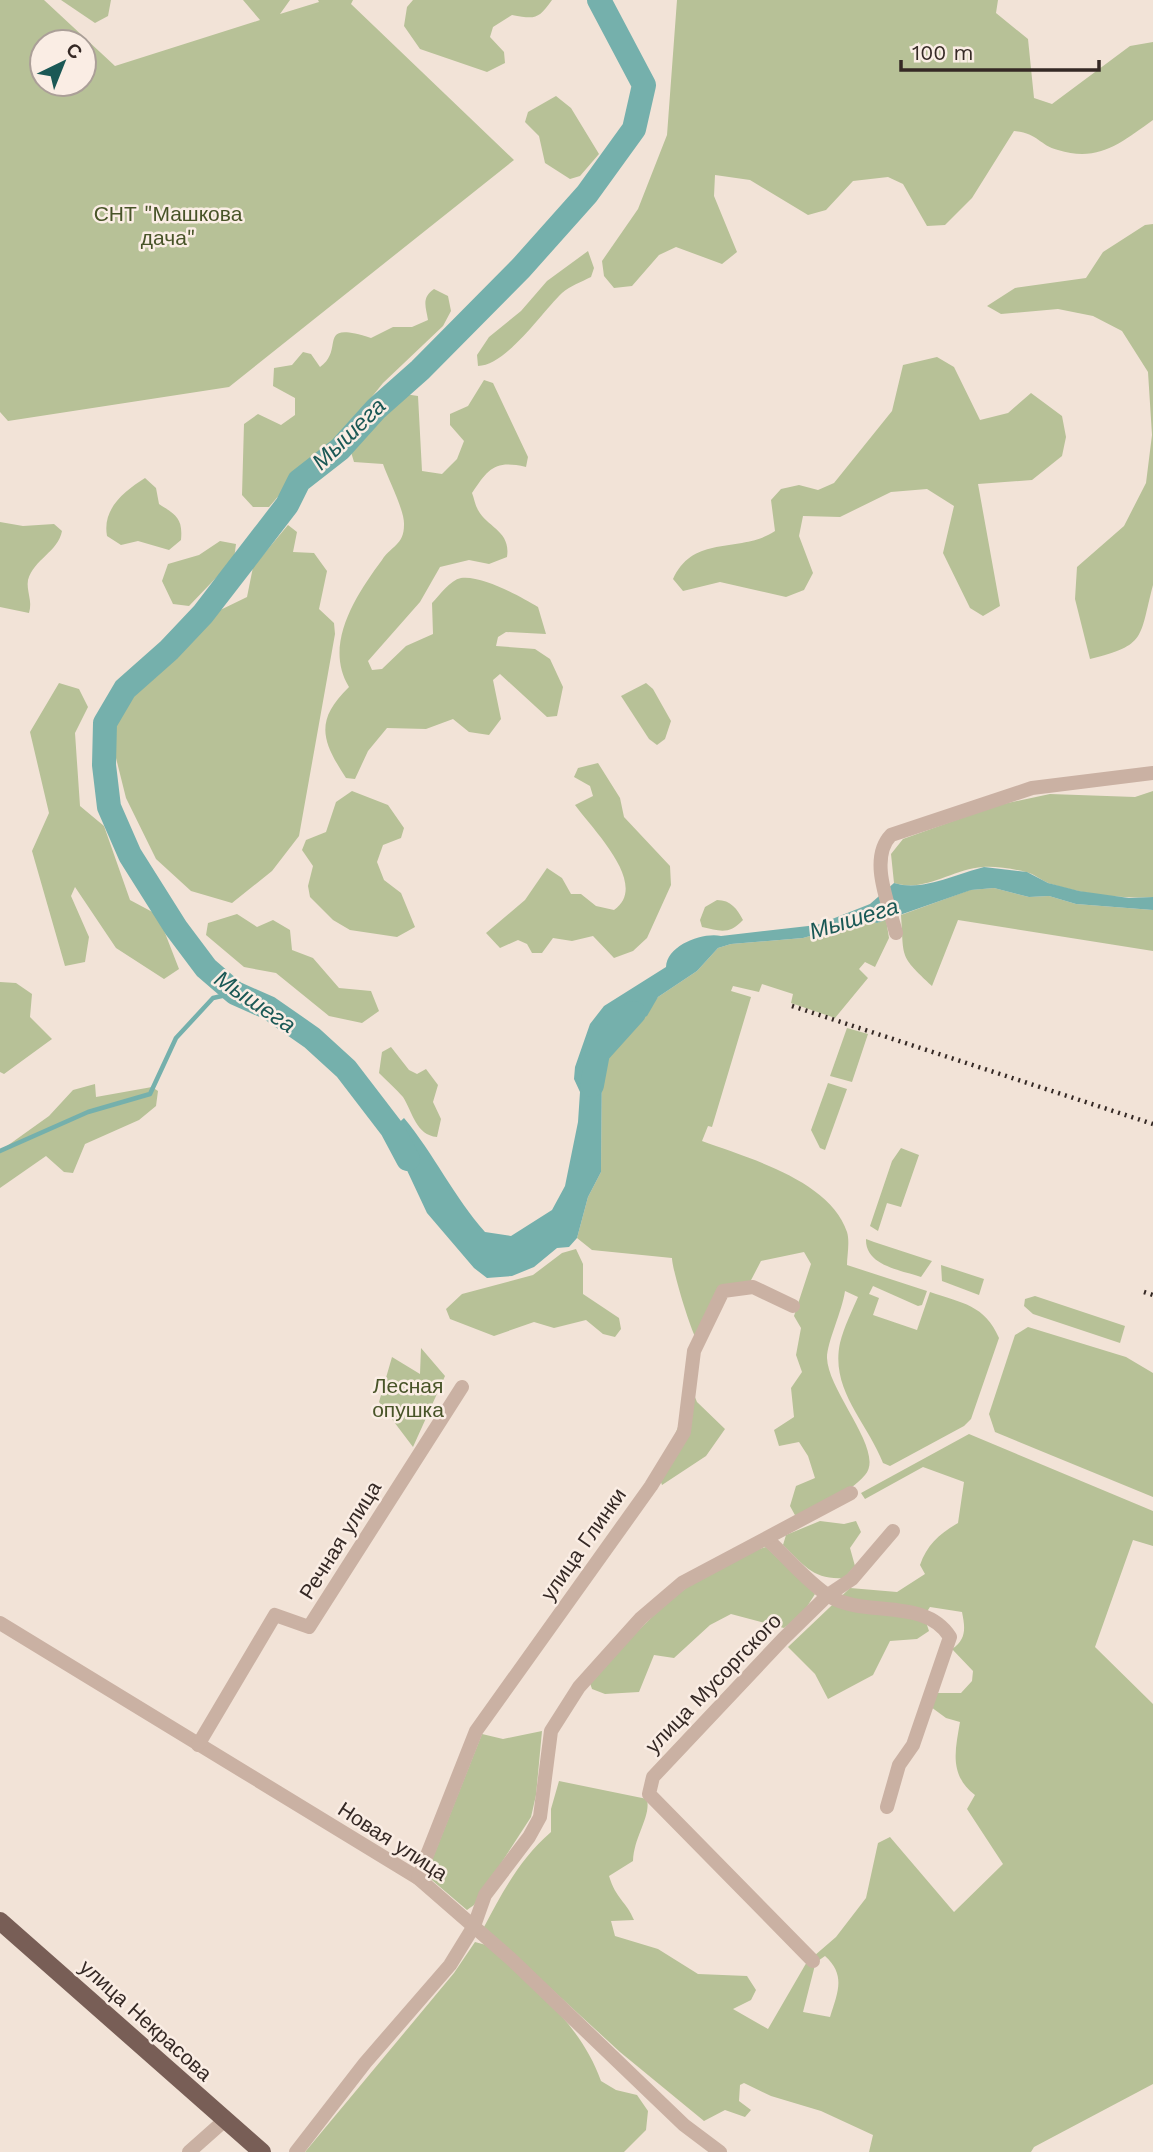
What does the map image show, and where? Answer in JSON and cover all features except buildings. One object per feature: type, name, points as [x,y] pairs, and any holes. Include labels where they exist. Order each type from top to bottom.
[{"type":"main road","name":"улица Некрасова","points":[[0,1921],[262,2152]]},
{"type":"street","points":[[896,933],[880,858],[883,843],[903,828],[1032,788],[1153,773]]},
{"type":"street","name":"улица Глинки","points":[[418,1878],[477,1731],[651,1486],[684,1432],[694,1351],[723,1291],[752,1287],[793,1306]]},
{"type":"street","name":"Речная улица","points":[[198,1745],[275,1615],[309,1627],[462,1387]]},
{"type":"street","points":[[296,2152],[365,2063],[450,1965],[474,1926],[485,1895],[540,1817],[551,1731],[579,1687],[641,1618],[682,1583],[768,1540],[851,1493]]},
{"type":"street","name":"улица Мусоргского","points":[[813,1961],[649,1794],[653,1777],[828,1595],[852,1579],[893,1531]]},
{"type":"street","points":[[768,1540],[828,1595],[850,1605],[932,1618],[943,1626],[950,1637],[913,1745],[899,1765],[887,1807]]},
{"type":"street","name":"Новая улица","points":[[0,1623],[418,1878],[474,1926],[684,2125],[720,2152]]},
{"type":"street","points":[[189,2152],[225,2120]]},
{"type":"green space","name":"СНТ \"Машкова дача\"","points":[[0,0],[44,0],[74,28],[28,28],[28,98],[98,98],[98,50],[115,66],[260,20],[243,0],[290,0],[280,14],[319,2],[318,0],[353,0],[351,4],[514,160],[229,387],[8,421],[0,412]]},
{"type":"green space","points":[[61,0],[111,0],[108,16],[95,23]]},
{"type":"green space","points":[[413,0],[552,0],[539,15],[512,15],[493,27],[490,37],[504,52],[505,63],[487,72],[420,49],[404,26],[407,7]]},
{"type":"green space","points":[[677,0],[998,0],[996,13],[1028,39],[1034,98],[1052,104],[1130,46],[1153,42],[1153,120],[1120,143],[1086,154],[1058,150],[1028,134],[1014,131],[972,198],[945,225],[927,226],[903,184],[888,177],[853,181],[826,210],[808,215],[750,180],[715,175],[714,196],[737,252],[722,264],[676,247],[659,255],[632,286],[614,288],[604,276],[602,261],[638,209],[667,135]]},
{"type":"green space","points":[[556,96],[571,108],[599,154],[580,176],[570,179],[545,163],[539,136],[525,122],[528,112]]},
{"type":"green space","points":[[1153,224],[1153,585],[1138,637],[1122,649],[1090,659],[1075,599],[1077,567],[1124,526],[1146,483],[1152,435],[1148,372],[1122,331],[1093,316],[1058,309],[1001,314],[987,306],[1015,288],[1086,278],[1103,252],[1145,225]]},
{"type":"green space","points":[[588,251],[594,268],[591,277],[562,293],[512,348],[489,364],[478,366],[477,355],[489,337],[521,311],[547,281]]},
{"type":"green space","points":[[434,289],[448,296],[451,311],[443,326],[383,383],[338,439],[305,465],[269,507],[253,507],[242,495],[244,424],[258,414],[281,425],[295,415],[295,398],[273,386],[274,368],[292,365],[303,352],[311,354],[320,367],[331,352],[334,339],[343,332],[371,338],[393,327],[412,327],[428,320],[426,299]]},
{"type":"green space","points":[[937,357],[954,367],[980,420],[1008,413],[1031,393],[1062,416],[1066,437],[1062,456],[1032,480],[978,484],[1000,606],[983,616],[970,608],[943,553],[954,506],[927,489],[891,492],[840,517],[803,516],[799,536],[813,573],[804,590],[786,597],[720,582],[683,591],[673,579],[693,555],[719,546],[762,538],[775,531],[771,500],[781,489],[799,485],[818,490],[834,483],[892,411],[903,365]]},
{"type":"green space","points":[[484,380],[493,383],[528,457],[526,467],[507,465],[494,468],[483,477],[472,493],[482,516],[506,541],[507,557],[489,564],[469,560],[440,567],[420,602],[368,661],[372,670],[382,669],[406,646],[433,634],[432,603],[457,579],[480,580],[538,607],[546,634],[506,632],[498,637],[496,646],[535,649],[550,659],[563,687],[557,716],[547,717],[500,674],[493,680],[501,719],[489,735],[469,732],[453,719],[426,729],[387,728],[368,751],[355,779],[346,778],[331,753],[325,731],[330,710],[349,687],[342,671],[341,638],[353,604],[382,560],[402,537],[404,525],[399,504],[383,464],[354,462],[351,452],[398,393],[418,396],[422,471],[442,474],[457,459],[464,441],[450,425],[450,414],[468,406]]},
{"type":"green space","points":[[145,478],[156,488],[159,504],[174,514],[181,527],[181,540],[169,550],[138,541],[121,545],[107,536],[108,517],[117,501]]},
{"type":"green space","points":[[0,522],[23,526],[54,524],[62,531],[56,545],[35,566],[28,580],[29,613],[0,607]]},
{"type":"green space","points":[[288,525],[297,532],[293,552],[314,553],[327,571],[319,609],[334,623],[335,634],[299,836],[272,871],[232,903],[191,891],[156,859],[126,798],[111,738],[119,712],[210,615],[247,597],[253,567]]},
{"type":"green space","points":[[220,541],[236,544],[234,559],[189,606],[173,604],[162,581],[168,564],[199,555]]},
{"type":"green space","points":[[59,683],[79,689],[88,707],[75,733],[80,806],[104,826],[130,900],[158,915],[179,969],[164,979],[116,948],[75,887],[71,896],[89,937],[85,962],[65,966],[32,851],[49,813],[30,732]]},
{"type":"green space","points":[[646,683],[653,689],[671,721],[665,739],[657,745],[649,739],[621,696]]},
{"type":"green space","points":[[598,763],[620,798],[624,817],[670,866],[671,885],[647,938],[633,951],[614,958],[593,936],[572,941],[553,938],[542,953],[532,953],[527,944],[518,940],[500,948],[486,933],[525,900],[547,868],[562,878],[571,894],[581,894],[596,906],[614,910],[623,899],[626,887],[615,858],[575,805],[593,796],[590,786],[574,777],[578,768]]},
{"type":"green space","points":[[352,791],[388,805],[404,828],[401,838],[383,845],[377,862],[384,880],[401,893],[415,927],[397,937],[350,930],[333,920],[310,897],[308,886],[313,866],[302,850],[306,840],[326,832],[336,802]]},
{"type":"green space","points":[[1153,791],[1153,897],[1089,893],[1051,884],[1026,872],[993,867],[972,869],[917,885],[894,883],[891,854],[903,839],[998,805],[1050,794],[1135,797]]},
{"type":"green space","points":[[994,888],[1029,897],[1049,896],[1076,904],[1153,910],[1153,951],[958,920],[932,986],[908,962],[903,949],[901,915],[970,890]]},
{"type":"green space","points":[[717,900],[733,906],[743,920],[729,930],[702,927],[700,920],[705,907]]},
{"type":"green space","points":[[237,914],[257,927],[273,920],[290,930],[292,950],[313,958],[339,988],[371,991],[379,1011],[362,1023],[329,1016],[276,973],[244,967],[206,935],[208,923]]},
{"type":"green space","points":[[886,919],[889,938],[875,967],[865,962],[859,969],[868,978],[835,1018],[791,1003],[793,994],[762,984],[759,992],[733,986],[731,991],[751,997],[712,1127],[708,1126],[702,1141],[785,1173],[824,1198],[838,1214],[847,1232],[847,1265],[927,1291],[922,1305],[918,1306],[873,1286],[869,1294],[879,1298],[873,1315],[917,1330],[930,1292],[979,1312],[987,1318],[999,1338],[971,1419],[964,1426],[890,1466],[883,1463],[845,1391],[840,1376],[840,1343],[858,1297],[845,1291],[827,1358],[836,1387],[868,1452],[869,1465],[865,1475],[851,1488],[796,1517],[790,1506],[796,1486],[815,1478],[808,1456],[799,1442],[779,1446],[774,1430],[794,1417],[791,1388],[802,1372],[796,1355],[801,1328],[794,1316],[811,1264],[804,1252],[761,1261],[749,1284],[727,1285],[697,1340],[682,1300],[672,1258],[592,1250],[577,1238],[588,1197],[601,1172],[602,1065],[598,1053],[601,1043],[637,1020],[658,997],[697,971],[718,948],[731,944],[803,938],[866,920],[877,923]]},
{"type":"green space","points":[[0,982],[16,983],[32,994],[30,1017],[52,1039],[4,1074],[0,1072]]},
{"type":"green space","points":[[847,1028],[868,1034],[852,1082],[830,1076]]},
{"type":"green space","points":[[391,1047],[409,1070],[417,1074],[426,1069],[438,1085],[433,1102],[441,1119],[437,1137],[420,1128],[403,1097],[379,1073],[382,1052]]},
{"type":"green space","points":[[828,1083],[847,1089],[825,1150],[820,1148],[811,1130]]},
{"type":"green space","points":[[95,1084],[96,1097],[152,1087],[158,1091],[156,1106],[139,1120],[85,1144],[73,1173],[64,1172],[46,1156],[0,1188],[0,1151],[49,1116],[73,1090]]},
{"type":"green space","points":[[901,1148],[919,1155],[901,1207],[887,1203],[878,1231],[870,1226],[892,1161]]},
{"type":"green space","points":[[866,1239],[932,1261],[921,1277],[886,1266],[871,1255]]},
{"type":"green space","points":[[576,1249],[583,1264],[583,1294],[619,1318],[621,1329],[615,1337],[603,1334],[586,1320],[554,1328],[534,1322],[494,1336],[450,1319],[446,1309],[462,1294],[533,1275],[562,1253]]},
{"type":"green space","points":[[941,1265],[984,1279],[979,1295],[942,1281]]},
{"type":"green space","points":[[1035,1296],[1125,1326],[1120,1343],[1033,1314],[1024,1306],[1025,1299]]},
{"type":"green space","points":[[1028,1327],[1126,1357],[1153,1373],[1153,1497],[995,1432],[989,1414],[1015,1335]]},
{"type":"green space","name":"Лесная опушка","points":[[421,1348],[445,1376],[413,1447],[379,1402],[392,1357],[420,1374]]},
{"type":"green space","points":[[692,1390],[697,1402],[725,1429],[706,1456],[662,1485],[659,1477]]},
{"type":"green space","points":[[969,1434],[1153,1511],[1153,1546],[1133,1540],[1095,1647],[1153,1704],[1153,2084],[1034,2147],[1031,2152],[869,2152],[873,2135],[821,2111],[771,2096],[744,2083],[740,2085],[739,2101],[751,2110],[745,2117],[725,2110],[704,2121],[620,2052],[484,1927],[521,1864],[551,1832],[551,1809],[559,1781],[647,1799],[647,1813],[636,1843],[633,1861],[609,1876],[634,1920],[611,1921],[615,1936],[658,1949],[698,1974],[747,1976],[756,1990],[751,2000],[733,2009],[768,2029],[808,1960],[815,1965],[803,2012],[830,2017],[838,1977],[832,1963],[825,1956],[815,1963],[814,1956],[836,1937],[866,1898],[878,1843],[890,1837],[954,1912],[1003,1864],[967,1809],[975,1795],[961,1779],[956,1762],[960,1722],[946,1718],[931,1707],[937,1693],[961,1693],[972,1681],[973,1671],[952,1649],[963,1637],[962,1612],[930,1607],[924,1616],[929,1631],[917,1639],[890,1641],[873,1675],[828,1699],[815,1674],[788,1647],[850,1588],[897,1592],[925,1574],[920,1565],[926,1552],[939,1536],[958,1523],[964,1482],[923,1467],[865,1499],[861,1493]]},
{"type":"green space","points":[[820,1521],[844,1524],[856,1521],[861,1532],[850,1548],[855,1566],[844,1578],[817,1574],[803,1565],[783,1545],[786,1535]]},
{"type":"green space","points":[[766,1547],[815,1594],[803,1613],[784,1628],[731,1614],[710,1625],[674,1658],[654,1655],[639,1692],[605,1694],[592,1689],[590,1683],[628,1641],[669,1602],[714,1570]]},
{"type":"green space","points":[[542,1731],[536,1795],[531,1817],[474,1905],[467,1910],[426,1875],[482,1734],[503,1739]]},
{"type":"green space","points":[[475,1942],[486,1945],[552,2006],[581,2041],[601,2081],[616,2090],[637,2095],[648,2111],[646,2130],[624,2152],[305,2152],[454,1973]]},
{"type":"water","points":[[984,867],[1027,872],[1048,883],[1079,891],[1129,898],[1153,897],[1153,910],[1076,904],[1049,896],[1029,897],[994,888],[971,890],[877,923],[866,920],[803,938],[731,944],[718,948],[697,971],[658,997],[647,1016],[637,1020],[636,1027],[627,1036],[607,1039],[600,1045],[601,1172],[588,1197],[577,1238],[569,1247],[557,1248],[534,1267],[512,1276],[487,1278],[474,1268],[427,1213],[389,1132],[404,1118],[485,1232],[511,1236],[552,1210],[565,1186],[578,1122],[580,1092],[574,1079],[575,1067],[590,1024],[604,1006],[666,967],[672,952],[679,946],[705,936],[817,925],[870,904],[894,883],[927,884]]},
{"type":"waterway","name":"Мышега","points":[[408,1159],[392,1129],[346,1069],[312,1038],[269,1008],[235,993],[206,968],[176,928],[130,855],[109,807],[104,765],[105,723],[125,689],[169,650],[203,614],[287,505],[299,481],[340,449],[376,409],[420,370],[521,268],[587,194],[634,129],[644,85],[599,0]]},
{"type":"waterway","points":[[0,1151],[88,1112],[150,1094],[176,1038],[213,998],[235,993]]},
{"type":"waterway","name":"Мышега","points":[[592,1085],[598,1053],[634,1013]]},
{"type":"railway","points":[[792,1006],[1153,1124]]},
{"type":"railway","points":[[1144,1292],[1153,1295]]}]
